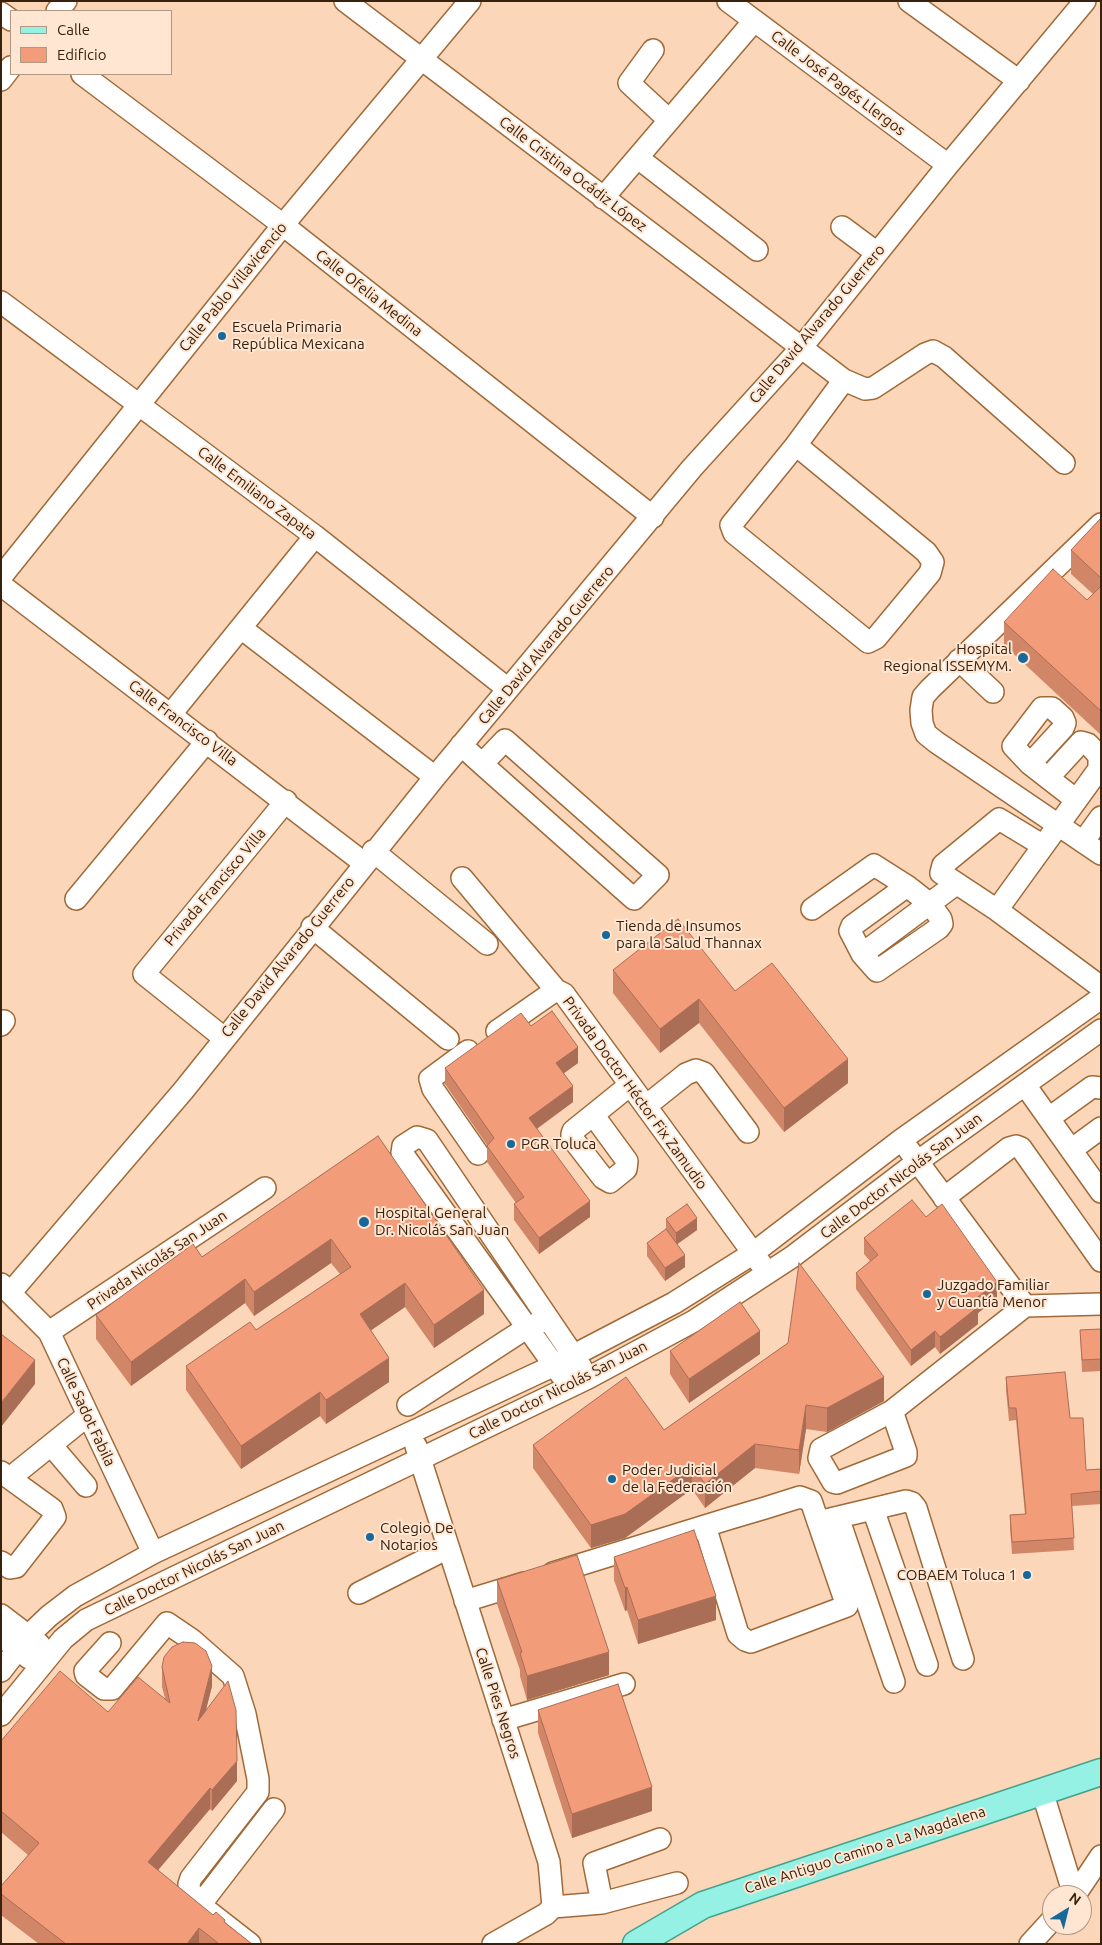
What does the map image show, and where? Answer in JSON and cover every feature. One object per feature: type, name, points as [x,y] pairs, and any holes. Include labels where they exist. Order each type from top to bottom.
[{"type":"main road","name":"Calle Antiguo Camino a La Magdalena","points":[[636,1944],[703,1905],[1101,1772]]},
{"type":"street","name":"Calle Cristina Ocádiz López","points":[[346,1],[844,380],[865,389],[873,388],[925,354],[934,351],[944,357],[1064,463]]},
{"type":"street","name":"Calle Pablo Villavicencio","points":[[1,577],[283,226],[470,1]]},
{"type":"street","name":"Calle José Pagés Llergos","points":[[728,1],[948,165]]},
{"type":"street","points":[[909,1],[1019,81]]},
{"type":"street","name":"Calle David Alvarado Guerrero","points":[[6,1288],[177,1098],[312,927],[435,777],[692,468],[801,348],[948,165],[1085,1]]},
{"type":"street","points":[[604,198],[754,21]]},
{"type":"street","points":[[653,50],[629,83],[669,120]]},
{"type":"street","points":[[1,80],[10,69]]},
{"type":"street","name":"Calle Ofelia Medina","points":[[83,75],[283,226],[653,517]]},
{"type":"street","points":[[638,158],[757,250]]},
{"type":"street","points":[[842,227],[877,253]]},
{"type":"street","name":"Calle Emiliano Zapata","points":[[1,302],[315,536],[508,689]]},
{"type":"street","points":[[796,445],[926,552],[932,562],[930,573],[876,638],[868,642],[734,533],[731,524],[796,445],[844,380]]},
{"type":"street","points":[[1101,524],[923,697],[921,710],[926,734],[1101,854]]},
{"type":"street","points":[[171,714],[315,536]]},
{"type":"street","name":"Calle Francisco Villa","points":[[1,585],[286,801],[369,857],[487,944]]},
{"type":"street","points":[[241,628],[435,777]]},
{"type":"street","points":[[959,660],[992,692]]},
{"type":"street","points":[[461,746],[634,899],[658,875],[505,740],[482,764]]},
{"type":"street","points":[[76,899],[207,741]]},
{"type":"street","points":[[997,910],[1100,766],[1099,756],[1088,744],[1081,742],[1076,745],[1048,778]]},
{"type":"street","points":[[1030,764],[1075,799]]},
{"type":"street","name":"Privada Francisco Villa","points":[[224,1038],[144,974],[286,801]]},
{"type":"street","points":[[1083,842],[1101,817]]},
{"type":"street","points":[[1042,845],[1003,820],[994,821],[941,869],[941,872],[956,884],[997,910],[1101,987]]},
{"type":"street","points":[[812,909],[874,864],[906,886],[930,904],[941,919],[942,924],[939,928],[881,969],[873,968],[862,954],[850,931],[852,926],[906,886]]},
{"type":"street","points":[[462,878],[556,990]]},
{"type":"street","points":[[930,904],[956,884]]},
{"type":"street","points":[[312,927],[448,1039]]},
{"type":"street","name":"Privada Doctor Héctor Fix Zamudio","points":[[478,1154],[433,1089],[430,1079],[556,990],[564,994],[752,1254],[769,1273]]},
{"type":"street","name":"Calle Doctor Nicolás San Juan","points":[[1,1671],[23,1643],[49,1616],[75,1596],[153,1553],[411,1434],[574,1356],[674,1303],[752,1254],[901,1140],[1101,998]]},
{"type":"street","name":"Calle Doctor Nicolás San Juan","points":[[1,1715],[46,1660],[86,1620],[588,1378],[694,1321],[769,1273],[797,1263],[917,1162],[1101,1030]]},
{"type":"street","points":[[646,1106],[686,1074],[696,1070],[704,1073],[748,1132]]},
{"type":"street","points":[[594,1116],[630,1085]]},
{"type":"street","points":[[1025,1085],[1101,1192]]},
{"type":"street","points":[[1049,1118],[1092,1087],[1101,1088]]},
{"type":"street","points":[[1071,1150],[1101,1128]]},
{"type":"street","points":[[568,1387],[555,1365],[402,1153],[403,1146],[417,1137],[427,1140],[588,1378]]},
{"type":"street","points":[[901,1140],[1025,1306]]},
{"type":"street","points":[[944,1198],[1009,1148],[1016,1146],[1021,1148],[1101,1261]]},
{"type":"street","name":"Privada Nicolás San Juan","points":[[49,1332],[265,1188]]},
{"type":"street","points":[[504,1294],[522,1282]]},
{"type":"street","name":"Calle Sadot Fabila","points":[[6,1288],[49,1332],[153,1553]]},
{"type":"street","points":[[892,1411],[1025,1306],[1101,1304]]},
{"type":"street","points":[[408,1405],[528,1327],[548,1320]]},
{"type":"street","points":[[444,1382],[463,1409]]},
{"type":"street","points":[[1,1562],[10,1568],[16,1567],[55,1517],[52,1509],[6,1475],[51,1445],[88,1415]]},
{"type":"street","name":"Calle Pies Negros","points":[[411,1434],[421,1459],[549,1862],[553,1907]]},
{"type":"street","points":[[51,1445],[86,1486]]},
{"type":"street","points":[[465,1601],[800,1497],[811,1501],[828,1520],[894,1682]]},
{"type":"street","points":[[828,1520],[906,1501],[916,1508],[962,1659]]},
{"type":"street","points":[[872,1509],[927,1665]]},
{"type":"street","points":[[705,1526],[738,1634],[751,1642],[847,1606],[828,1520]]},
{"type":"street","points":[[359,1593],[448,1548]]},
{"type":"street","points":[[1,1615],[23,1643],[46,1660]]},
{"type":"street","points":[[86,1620],[133,1664]]},
{"type":"street","points":[[110,1643],[86,1668],[86,1675],[109,1690],[167,1623],[171,1624],[233,1676],[245,1714],[258,1779],[258,1792],[191,1878],[189,1889],[200,1905],[250,1944]]},
{"type":"street","points":[[1,1636],[23,1643]]},
{"type":"street","points":[[503,1720],[624,1684]]},
{"type":"street","points":[[1042,1791],[1072,1885]]},
{"type":"street","points":[[200,1905],[274,1809]]},
{"type":"street","points":[[602,1903],[594,1863],[660,1840]]},
{"type":"street","points":[[1082,1885],[1101,1856]]},
{"type":"street","points":[[493,1944],[546,1914],[553,1907],[602,1903],[677,1883]]},
{"type":"street","points":[[1030,1944],[1042,1931]]},
{"type":"building","points":[[1101,518],[1101,578],[1071,550]]},
{"type":"building","points":[[1053,569],[1087,600],[1101,586],[1101,711],[1004,622]]},
{"type":"building","points":[[678,919],[735,991],[772,963],[848,1059],[784,1108],[699,999],[660,1029],[613,970]]},
{"type":"building","name":"PGR Toluca","points":[[552,1011],[578,1047],[556,1063],[573,1086],[529,1118],[590,1201],[539,1238],[514,1204],[524,1197],[487,1146],[494,1138],[445,1068],[521,1013],[531,1026]]},
{"type":"building","points":[[378,1136],[484,1290],[434,1325],[405,1283],[360,1314],[389,1358],[326,1400],[320,1392],[241,1446],[186,1366],[250,1322],[256,1330],[351,1267],[331,1239],[254,1292],[245,1279],[131,1362],[96,1315],[193,1244],[202,1257]]},
{"type":"building","name":"Juzgado Familiar y Cuantía Menor","points":[[912,1200],[926,1217],[942,1204],[997,1282],[973,1301],[978,1307],[940,1337],[935,1331],[911,1350],[856,1273],[878,1255],[864,1238]]},
{"type":"building","points":[[687,1204],[697,1218],[676,1233],[666,1219]]},
{"type":"building","points":[[666,1229],[685,1255],[665,1268],[647,1243]]},
{"type":"building","points":[[799,1263],[884,1377],[827,1408],[806,1405],[799,1450],[755,1444],[705,1484],[692,1466],[625,1514],[591,1525],[533,1445],[626,1377],[664,1430],[788,1343]]},
{"type":"building","points":[[740,1302],[760,1331],[689,1379],[670,1351]]},
{"type":"building","points":[[1101,1329],[1101,1359],[1082,1360],[1080,1330]]},
{"type":"building","points":[[1,1334],[35,1360],[1,1403]]},
{"type":"building","points":[[1065,1372],[1070,1418],[1083,1418],[1086,1470],[1101,1469],[1101,1491],[1071,1494],[1074,1538],[1012,1542],[1010,1515],[1026,1514],[1016,1408],[1009,1408],[1006,1377]]},
{"type":"building","points":[[694,1530],[716,1596],[638,1620],[614,1557]]},
{"type":"building","points":[[577,1555],[609,1652],[527,1676],[520,1653],[522,1652],[497,1580]]},
{"type":"building","points":[[183,1642],[195,1643],[206,1651],[212,1666],[198,1721],[228,1681],[236,1710],[237,1761],[212,1790],[210,1788],[148,1862],[213,1915],[216,1912],[225,1920],[224,1922],[252,1944],[217,1944],[199,1928],[187,1944],[66,1944],[1,1894],[1,1886],[39,1843],[1,1811],[1,1741],[60,1671],[108,1712],[138,1677],[170,1703],[162,1667],[164,1657],[172,1647]]},
{"type":"building","points":[[618,1684],[652,1787],[572,1814],[538,1710]]},
{"type":"place","name":"Escuela Primaria República Mexicana","points":[[222,336]]},
{"type":"place","name":"Hospital Regional ISSEMYM.","points":[[1023,658]]},
{"type":"place","name":"Tienda de Insumos para la Salud Thannax","points":[[606,935]]},
{"type":"place","name":"PGR Toluca","points":[[511,1144]]},
{"type":"place","name":"Hospital General Dr. Nicolás San Juan","points":[[364,1222]]},
{"type":"place","name":"Juzgado Familiar y Cuantía Menor","points":[[927,1294]]},
{"type":"place","name":"Poder Judicial de la Federación","points":[[612,1479]]},
{"type":"place","name":"Colegio De Notarios","points":[[370,1537]]},
{"type":"place","name":"COBAEM Toluca 1","points":[[1027,1575]]}]
